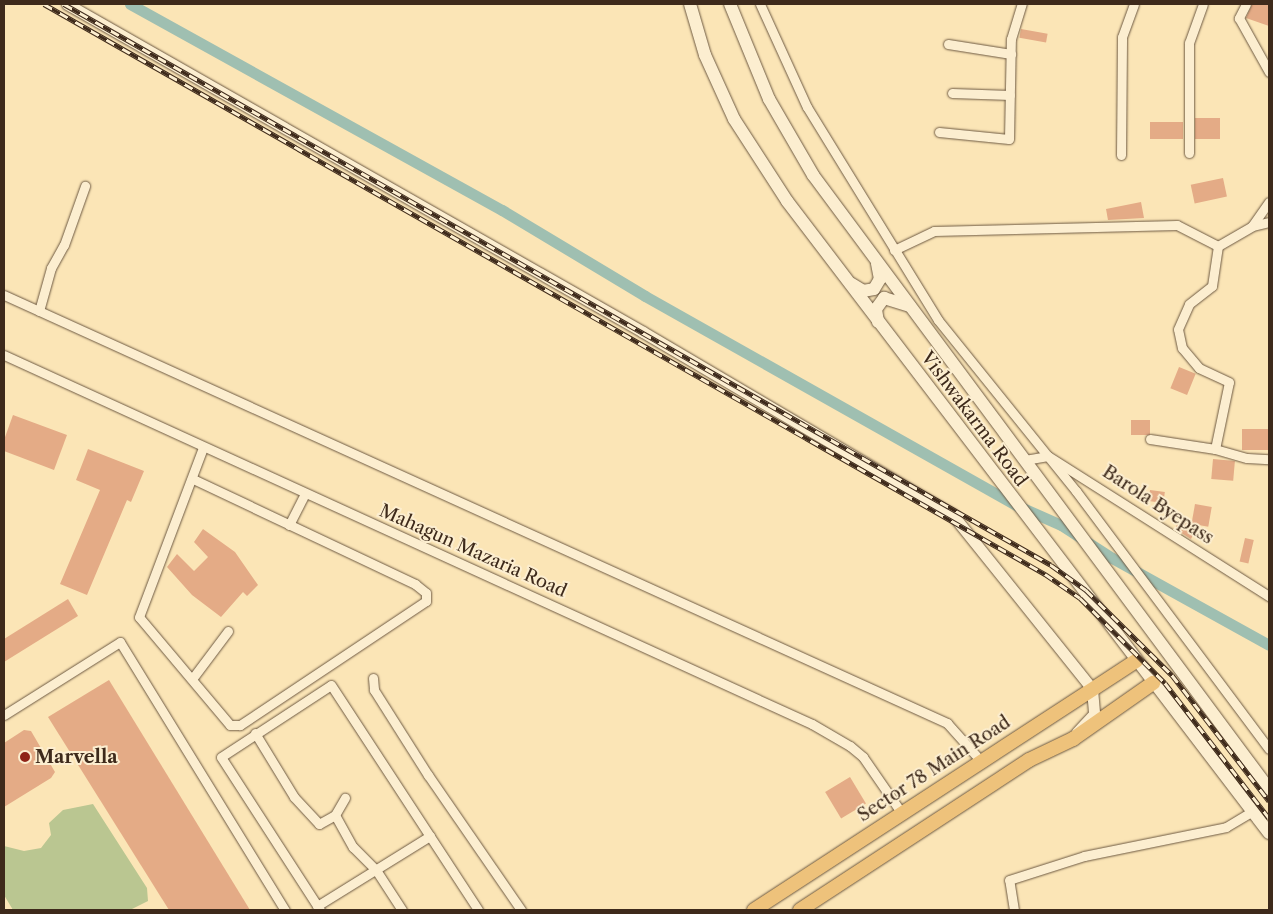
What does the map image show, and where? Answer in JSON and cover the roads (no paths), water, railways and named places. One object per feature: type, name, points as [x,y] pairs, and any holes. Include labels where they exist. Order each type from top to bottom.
[{"type":"main road","name":"Vishwakarma Road","points":[[690,4],[705,55],[734,119],[787,201],[1269,833]]},
{"type":"main road","name":"Vishwakarma Road","points":[[730,4],[779,116],[813,175],[1269,789]]},
{"type":"main road","points":[[848,282],[863,292],[874,289],[880,279],[876,261]]},
{"type":"main road","points":[[878,322],[876,309],[884,298],[910,306]]},
{"type":"main road","name":"Sector 78 Main Road","points":[[760,908],[901,812],[1136,661]]},
{"type":"main road","points":[[800,910],[1029,760],[1073,739],[1153,683]]},
{"type":"street","points":[[67,4],[652,337],[952,514],[1092,688],[1094,714],[1073,739]]},
{"type":"street","points":[[760,4],[807,107],[938,320],[1076,491],[1269,750]]},
{"type":"street","points":[[940,132],[1009,140],[1011,39],[1022,4]]},
{"type":"street","points":[[1121,155],[1122,37],[1134,4]]},
{"type":"street","points":[[1189,153],[1190,43],[1203,4]]},
{"type":"street","points":[[1246,4],[1239,18],[1269,72]]},
{"type":"street","points":[[948,44],[1011,54]]},
{"type":"street","points":[[952,93],[1010,95]]},
{"type":"street","points":[[39,311],[51,268],[67,238],[85,186]]},
{"type":"street","points":[[1252,226],[1269,202]]},
{"type":"street","points":[[1218,246],[1252,226],[1269,222]]},
{"type":"street","points":[[894,250],[934,231],[1167,225],[1177,225],[1218,246]]},
{"type":"street","points":[[1215,449],[1229,382],[1199,368],[1182,348],[1178,329],[1188,304],[1212,286],[1218,246]]},
{"type":"street","points":[[4,295],[947,722],[981,761]]},
{"type":"street","name":"Mahagun Mazaria Road","points":[[4,355],[203,448],[812,724],[850,746],[864,757],[901,812]]},
{"type":"street","points":[[1150,439],[1215,449],[1247,458],[1269,459]]},
{"type":"street","points":[[193,479],[415,584],[426,593],[426,600],[240,725],[230,725],[139,617],[193,479],[203,448]]},
{"type":"street","points":[[1025,460],[1048,456]]},
{"type":"street","name":"Barola Byepass","points":[[1048,456],[1269,596]]},
{"type":"street","points":[[289,525],[305,494]]},
{"type":"street","points":[[192,679],[228,631]]},
{"type":"street","points":[[4,715],[120,642],[285,910]]},
{"type":"street","points":[[373,678],[374,690],[428,775],[521,910]]},
{"type":"street","points":[[430,836],[319,908],[221,757],[331,685],[430,836],[478,910]]},
{"type":"street","points":[[256,733],[294,797],[319,824],[335,815],[345,798]]},
{"type":"street","points":[[1014,910],[1009,880],[1084,856],[1226,827],[1253,811]]},
{"type":"street","points":[[335,815],[353,847],[376,870],[402,910]]},
{"type":"waterway","points":[[130,4],[502,210],[645,296],[1018,506],[1061,525],[1112,558],[1269,645]]},
{"type":"railway","points":[[44,4],[1045,574],[1080,598],[1165,683],[1269,818]]},
{"type":"railway","points":[[64,4],[1051,565],[1086,590],[1172,675],[1269,801]]},
{"type":"place","name":"Marvella","points":[[25,757]]}]
